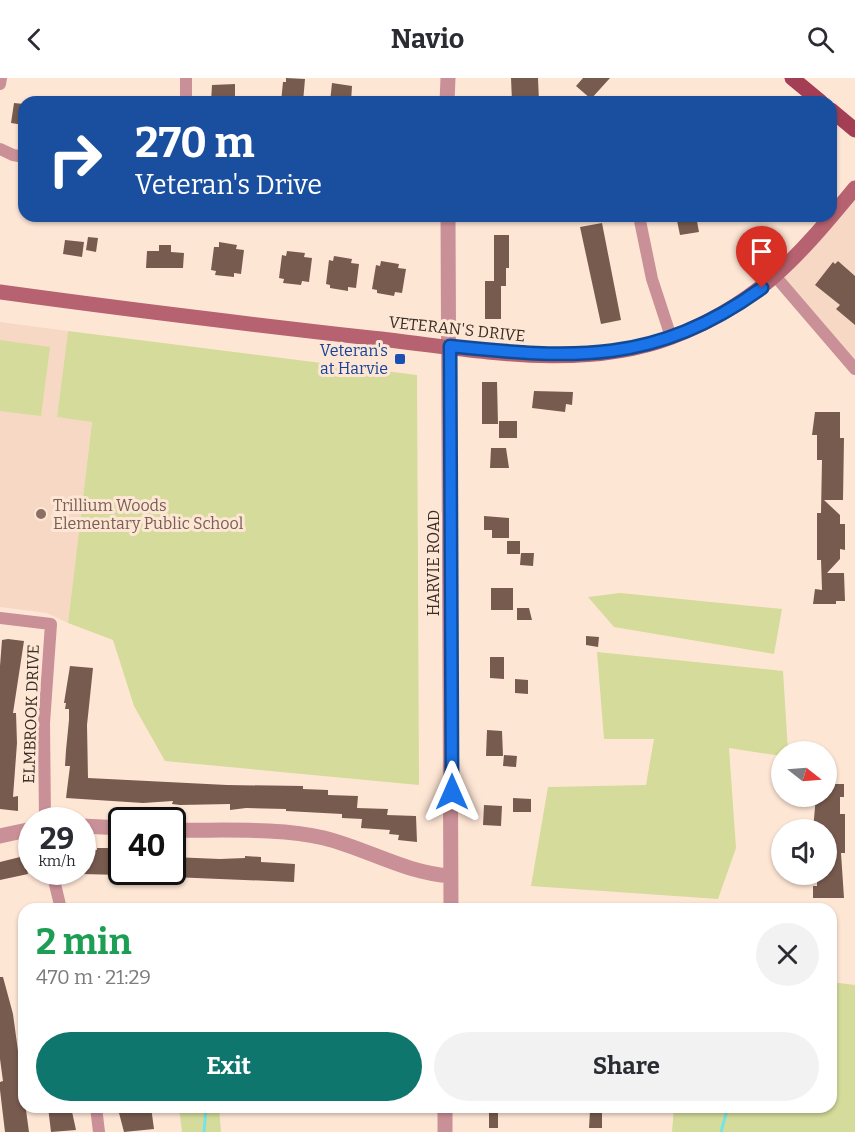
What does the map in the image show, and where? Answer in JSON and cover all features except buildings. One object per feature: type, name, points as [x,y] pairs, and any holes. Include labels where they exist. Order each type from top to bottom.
[{"type":"main road","points":[[792,78],[814,96]]},
{"type":"main road","points":[[837,115],[855,130]]},
{"type":"main road","name":"VETERAN'S DRIVE","points":[[837,208],[855,188]]},
{"type":"main road","name":"VETERAN'S DRIVE","points":[[0,292],[258,325],[560,356],[618,351],[671,337],[735,308],[776,277],[825,222]]},
{"type":"street","points":[[0,84],[1,78]]},
{"type":"street","points":[[186,78],[186,96]]},
{"type":"street","points":[[447,96],[448,78]]},
{"type":"street","points":[[0,149],[18,156]]},
{"type":"street","name":"HARVIE ROAD","points":[[448,222],[450,903]]},
{"type":"street","points":[[640,222],[652,279],[671,337]]},
{"type":"street","points":[[776,277],[855,369]]},
{"type":"street","name":"ELMBROOK DRIVE","points":[[0,618],[51,624],[44,723],[45,807]]},
{"type":"street","points":[[186,830],[303,834],[343,844],[426,874],[451,876]]},
{"type":"street","points":[[0,837],[18,832]]},
{"type":"street","points":[[55,885],[60,903]]},
{"type":"street","points":[[97,1113],[99,1132]]},
{"type":"street","points":[[445,1113],[445,1132]]},
{"type":"shaded area","points":[[855,188],[855,369],[776,277],[825,222],[837,222],[837,208]]},
{"type":"shaded area","name":"Trillium Woods Elementary Public School","points":[[0,322],[68,331],[57,417],[92,421],[68,623],[47,613],[0,607]]},
{"type":"green space","points":[[68,331],[417,375],[419,785],[165,761],[134,706],[113,640],[68,623],[92,422],[57,417]]},
{"type":"green space","points":[[0,340],[50,347],[41,416],[0,411]]},
{"type":"green space","points":[[620,593],[782,609],[774,654],[614,627],[588,597]]},
{"type":"green space","points":[[597,652],[783,671],[787,741],[771,741],[771,754],[729,748],[736,848],[718,899],[531,886],[548,787],[646,785],[654,739],[604,739]]},
{"type":"green space","points":[[837,983],[855,985],[855,1132],[672,1132],[674,1113],[837,1113]]},
{"type":"green space","points":[[180,1113],[219,1113],[221,1132],[182,1132]]},
{"type":"waterway","points":[[204,1132],[206,1113]]},
{"type":"waterway","points":[[721,1132],[726,1113]]},
{"type":"place","name":"Veteran's at Harvie","points":[[400,359]]},
{"type":"place","name":"Trillium Woods Elementary Public School","points":[[41,514]]},
{"type":"route","points":[[452,792],[450,346],[560,356],[618,351],[650,344],[706,323],[735,308],[762,288]]}]
